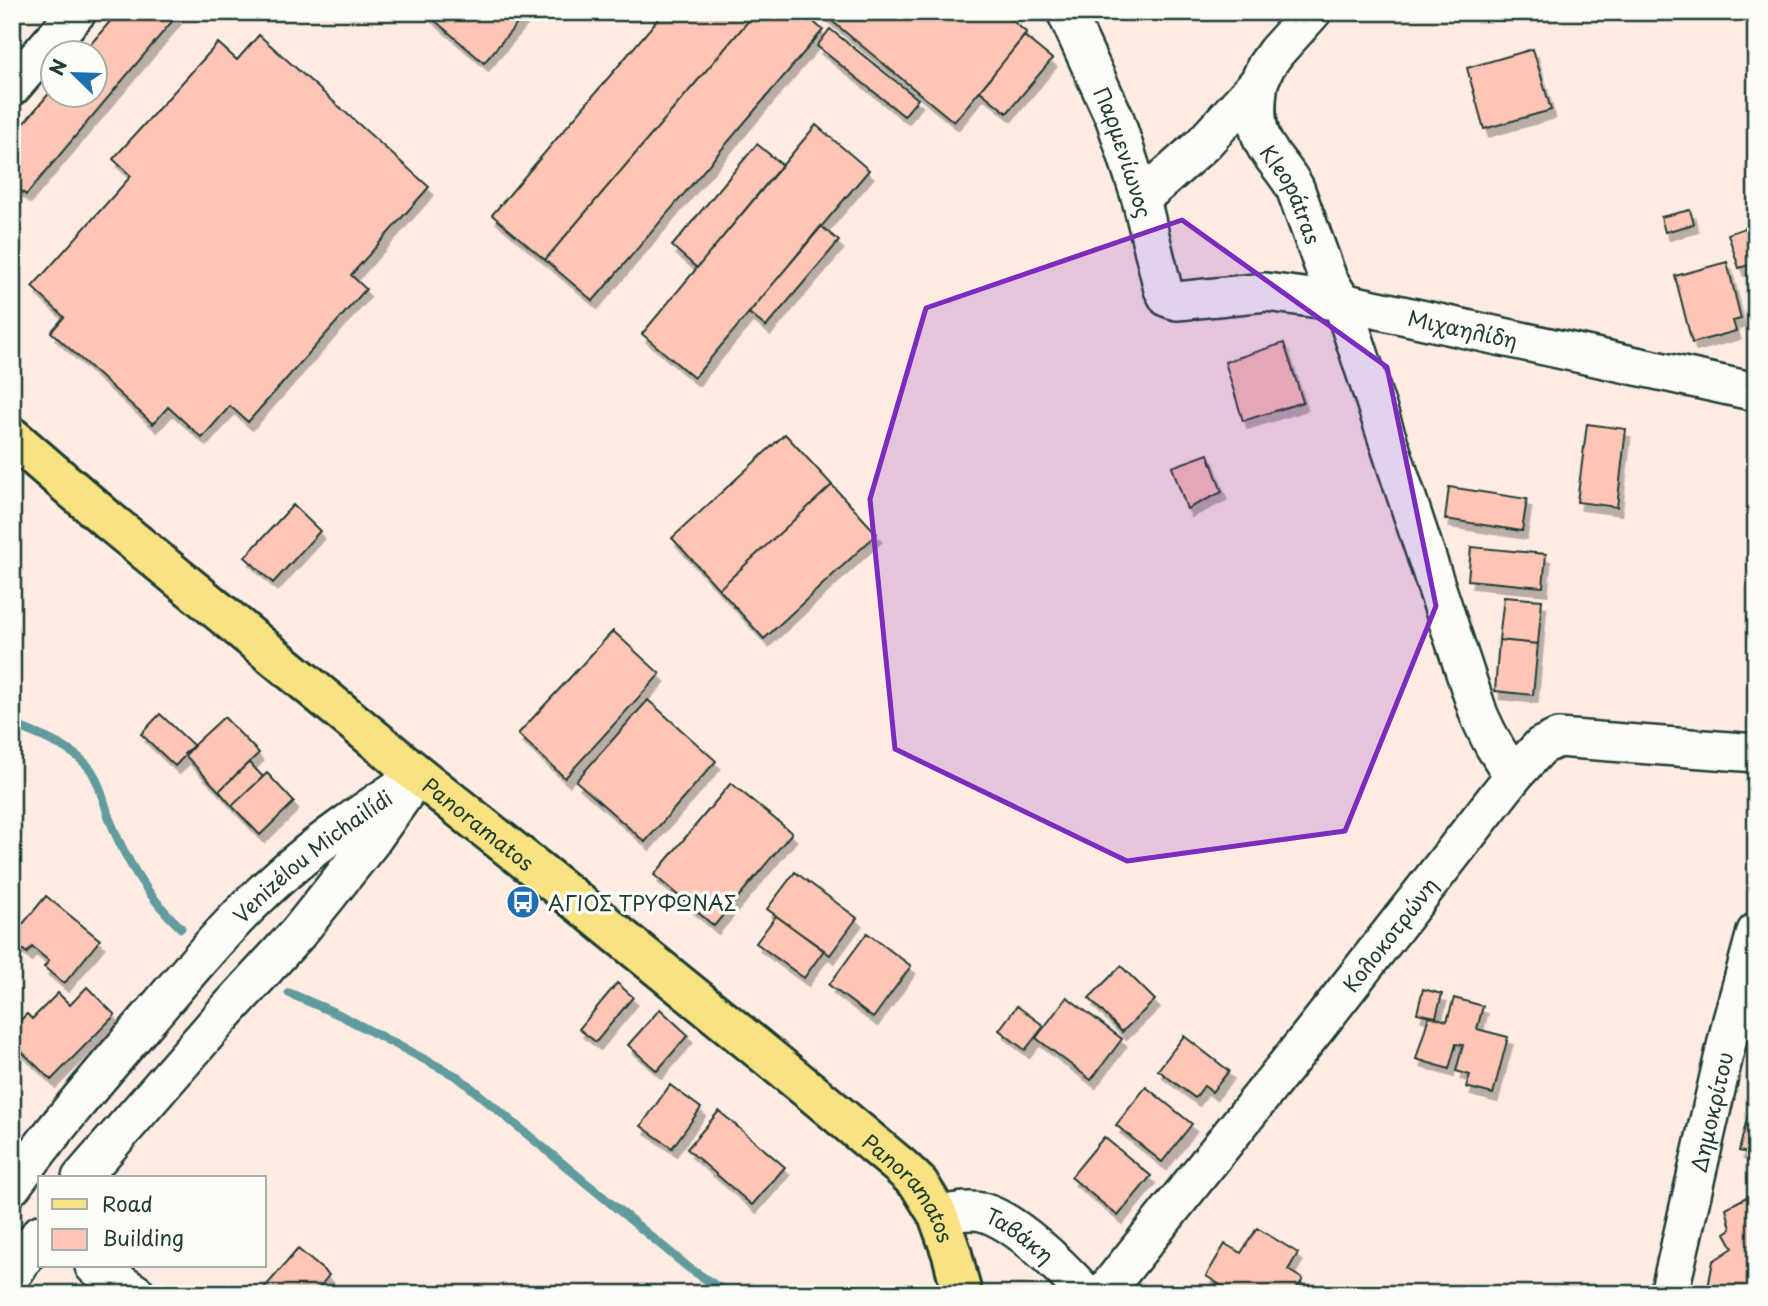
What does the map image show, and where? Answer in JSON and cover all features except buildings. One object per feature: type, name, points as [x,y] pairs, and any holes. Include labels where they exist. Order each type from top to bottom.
[{"type":"main road","name":"Panoramatos","points":[[12,437],[108,520],[873,1143],[919,1184],[938,1215],[962,1294]]},
{"type":"street","points":[[12,87],[77,12]]},
{"type":"street","name":"Παρμενίωνος","points":[[1066,12],[1115,119],[1140,199],[1163,289],[1168,298]]},
{"type":"street","name":"Kleopátras","points":[[1311,12],[1266,66],[1259,82],[1256,115],[1265,145],[1295,188],[1328,279],[1342,302],[1479,715],[1499,757],[1514,775]]},
{"type":"street","name":"Kleopátras","points":[[1140,199],[1203,144],[1259,82]]},
{"type":"street","name":"Μιχαηλίδη","points":[[1168,298],[1177,301],[1266,292],[1342,302],[1756,392]]},
{"type":"street","name":"Κολοκοτρώνη","points":[[1103,1294],[1514,775],[1541,746],[1558,738],[1756,754]]},
{"type":"street","name":"Venizélou Michailídi","points":[[83,1176],[298,933],[369,844],[418,775]]},
{"type":"street","name":"Venizélou Michailídi","points":[[12,1186],[74,1107],[235,920],[297,862],[418,775]]},
{"type":"street","name":"Δημοκρίτου","points":[[1669,1294],[1729,1033],[1756,932]]},
{"type":"street","name":"Ταβάκη","points":[[938,1215],[973,1211],[994,1217],[1029,1240],[1086,1294]]},
{"type":"street","points":[[12,1275],[38,1237]]},
{"type":"street","points":[[96,1268],[137,1294]]},
{"type":"highlighted area","points":[[1182,220],[1387,367],[1436,606],[1345,831],[1127,861],[895,749],[870,499],[926,308]]},
{"type":"waterway","points":[[12,724],[65,748],[91,770],[116,835],[131,865],[149,892],[181,928]]},
{"type":"waterway","points":[[289,993],[340,1015],[458,1077],[689,1268],[724,1291],[735,1294]]},
{"type":"place","name":"ΑΓΙΟΣ ΤΡΥΦΩΝΑΣ","points":[[523,902]]}]
